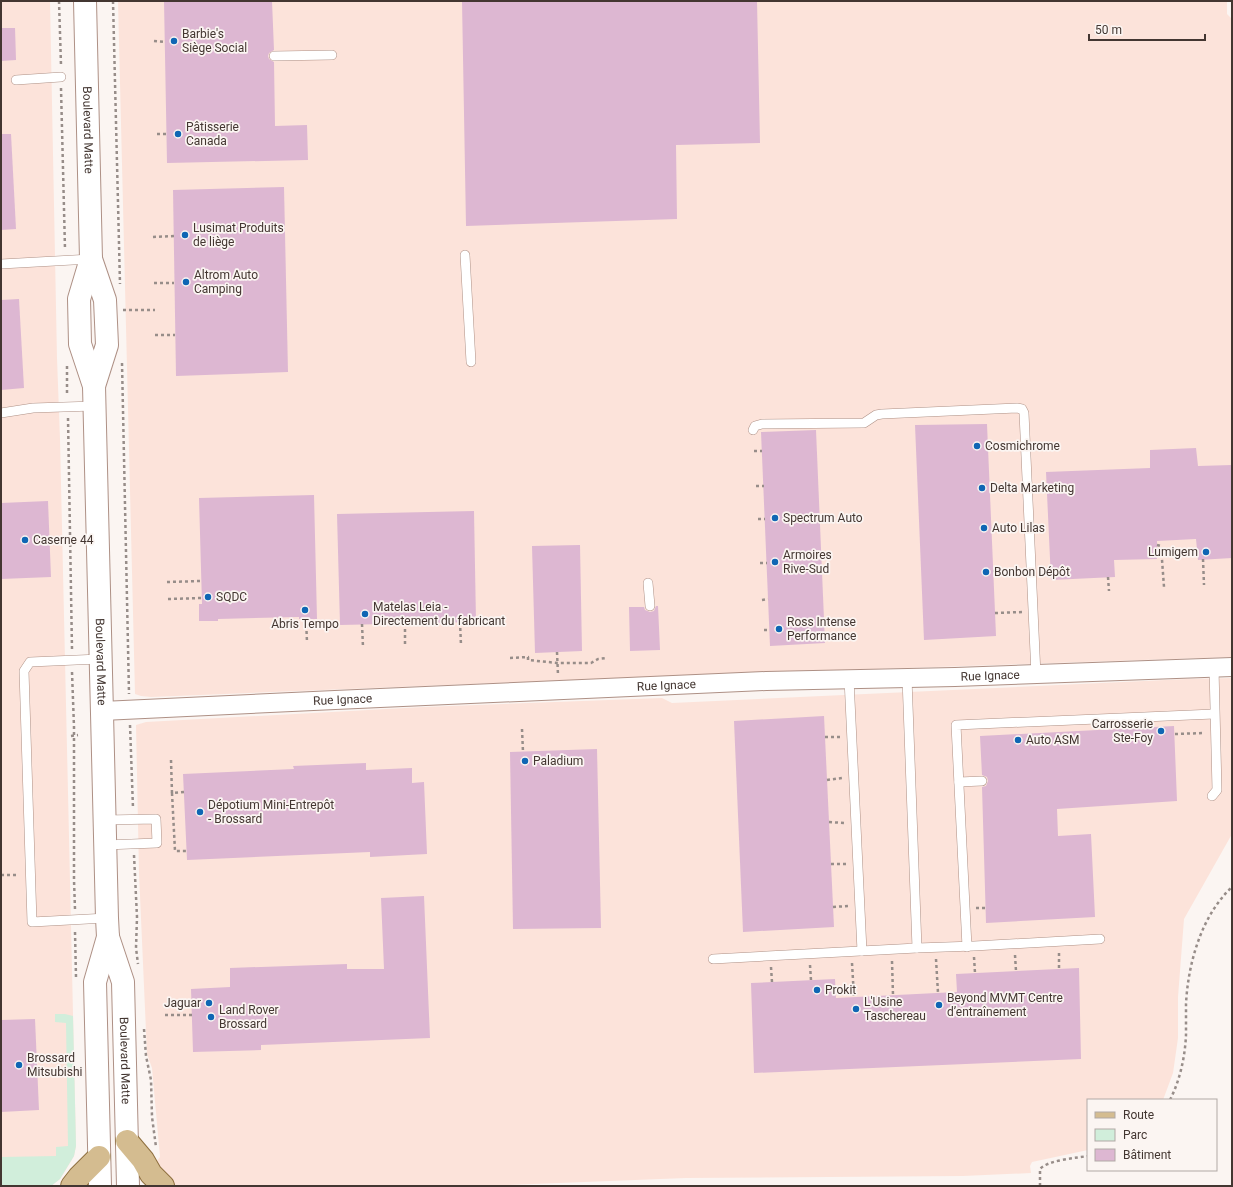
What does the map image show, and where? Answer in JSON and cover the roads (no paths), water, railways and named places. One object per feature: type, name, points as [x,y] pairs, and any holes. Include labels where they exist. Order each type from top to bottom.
[{"type":"main road","name":"Boulevard Matte","points":[[85,1],[91,260],[79,299],[79,337],[94,396],[108,928],[123,982],[128,1186]]},
{"type":"main road","name":"Boulevard Matte","points":[[100,1186],[95,982],[108,928]]},
{"type":"main road","points":[[127,1141],[143,1160],[151,1174],[163,1186]]},
{"type":"main road","points":[[72,1186],[79,1177],[100,1157]]},
{"type":"street","name":"Rue Ignace","points":[[102,711],[766,681],[1036,675],[1232,667]]},
{"type":"lane","points":[[274,56],[332,55]]},
{"type":"lane","points":[[16,80],[61,77]]},
{"type":"lane","points":[[465,255],[470,362]]},
{"type":"lane","points":[[1,264],[91,260]]},
{"type":"lane","points":[[1,413],[94,396]]},
{"type":"lane","points":[[753,430],[755,426],[762,424],[864,423],[876,415],[882,414],[1022,409],[1024,413],[1036,675]]},
{"type":"lane","points":[[648,583],[650,606]]},
{"type":"lane","points":[[100,659],[30,662],[24,671],[24,679],[32,922],[108,928]]},
{"type":"lane","points":[[1212,796],[1217,790],[1214,668]]},
{"type":"lane","points":[[907,678],[917,948]]},
{"type":"lane","points":[[849,679],[862,951]]},
{"type":"lane","points":[[967,947],[956,725],[1214,714]]},
{"type":"lane","points":[[959,782],[982,781]]},
{"type":"lane","points":[[105,820],[156,819],[157,843],[105,845]]},
{"type":"lane","points":[[713,959],[1100,939]]},
{"type":"place","name":"Barbie's Siège Social","points":[[174,41]]},
{"type":"place","name":"Pâtisserie Canada","points":[[178,134]]},
{"type":"place","name":"Lusimat Produits de liège","points":[[185,235]]},
{"type":"place","name":"Altrom Auto Camping","points":[[186,282]]},
{"type":"place","name":"Cosmichrome","points":[[977,446]]},
{"type":"place","name":"Delta Marketing","points":[[982,488]]},
{"type":"place","name":"Spectrum Auto","points":[[775,518]]},
{"type":"place","name":"Auto Lilas","points":[[984,528]]},
{"type":"place","name":"Caserne 44","points":[[25,540]]},
{"type":"place","name":"Lumigem","points":[[1206,552]]},
{"type":"place","name":"Armoires Rive-Sud","points":[[775,562]]},
{"type":"place","name":"Bonbon Dépôt","points":[[986,572]]},
{"type":"place","name":"SQDC","points":[[208,597]]},
{"type":"place","name":"Abris Tempo","points":[[305,610]]},
{"type":"place","name":"Matelas Leia - Directement du fabricant","points":[[365,614]]},
{"type":"place","name":"Ross Intense Performance","points":[[779,629]]},
{"type":"place","name":"Carrosserie Ste-Foy","points":[[1161,731]]},
{"type":"place","name":"Auto ASM","points":[[1018,740]]},
{"type":"place","name":"Paladium","points":[[525,761]]},
{"type":"place","name":"Dépotium Mini-Entrepôt - Brossard","points":[[200,812]]},
{"type":"place","name":"Prokit","points":[[817,990]]},
{"type":"place","name":"Jaguar","points":[[209,1003]]},
{"type":"place","name":"Beyond MVMT Centre d’entraînement","points":[[939,1005]]},
{"type":"place","name":"L'Usine Taschereau","points":[[856,1009]]},
{"type":"place","name":"Land Rover Brossard","points":[[211,1017]]},
{"type":"place","name":"Brossard Mitsubishi","points":[[19,1065]]}]
